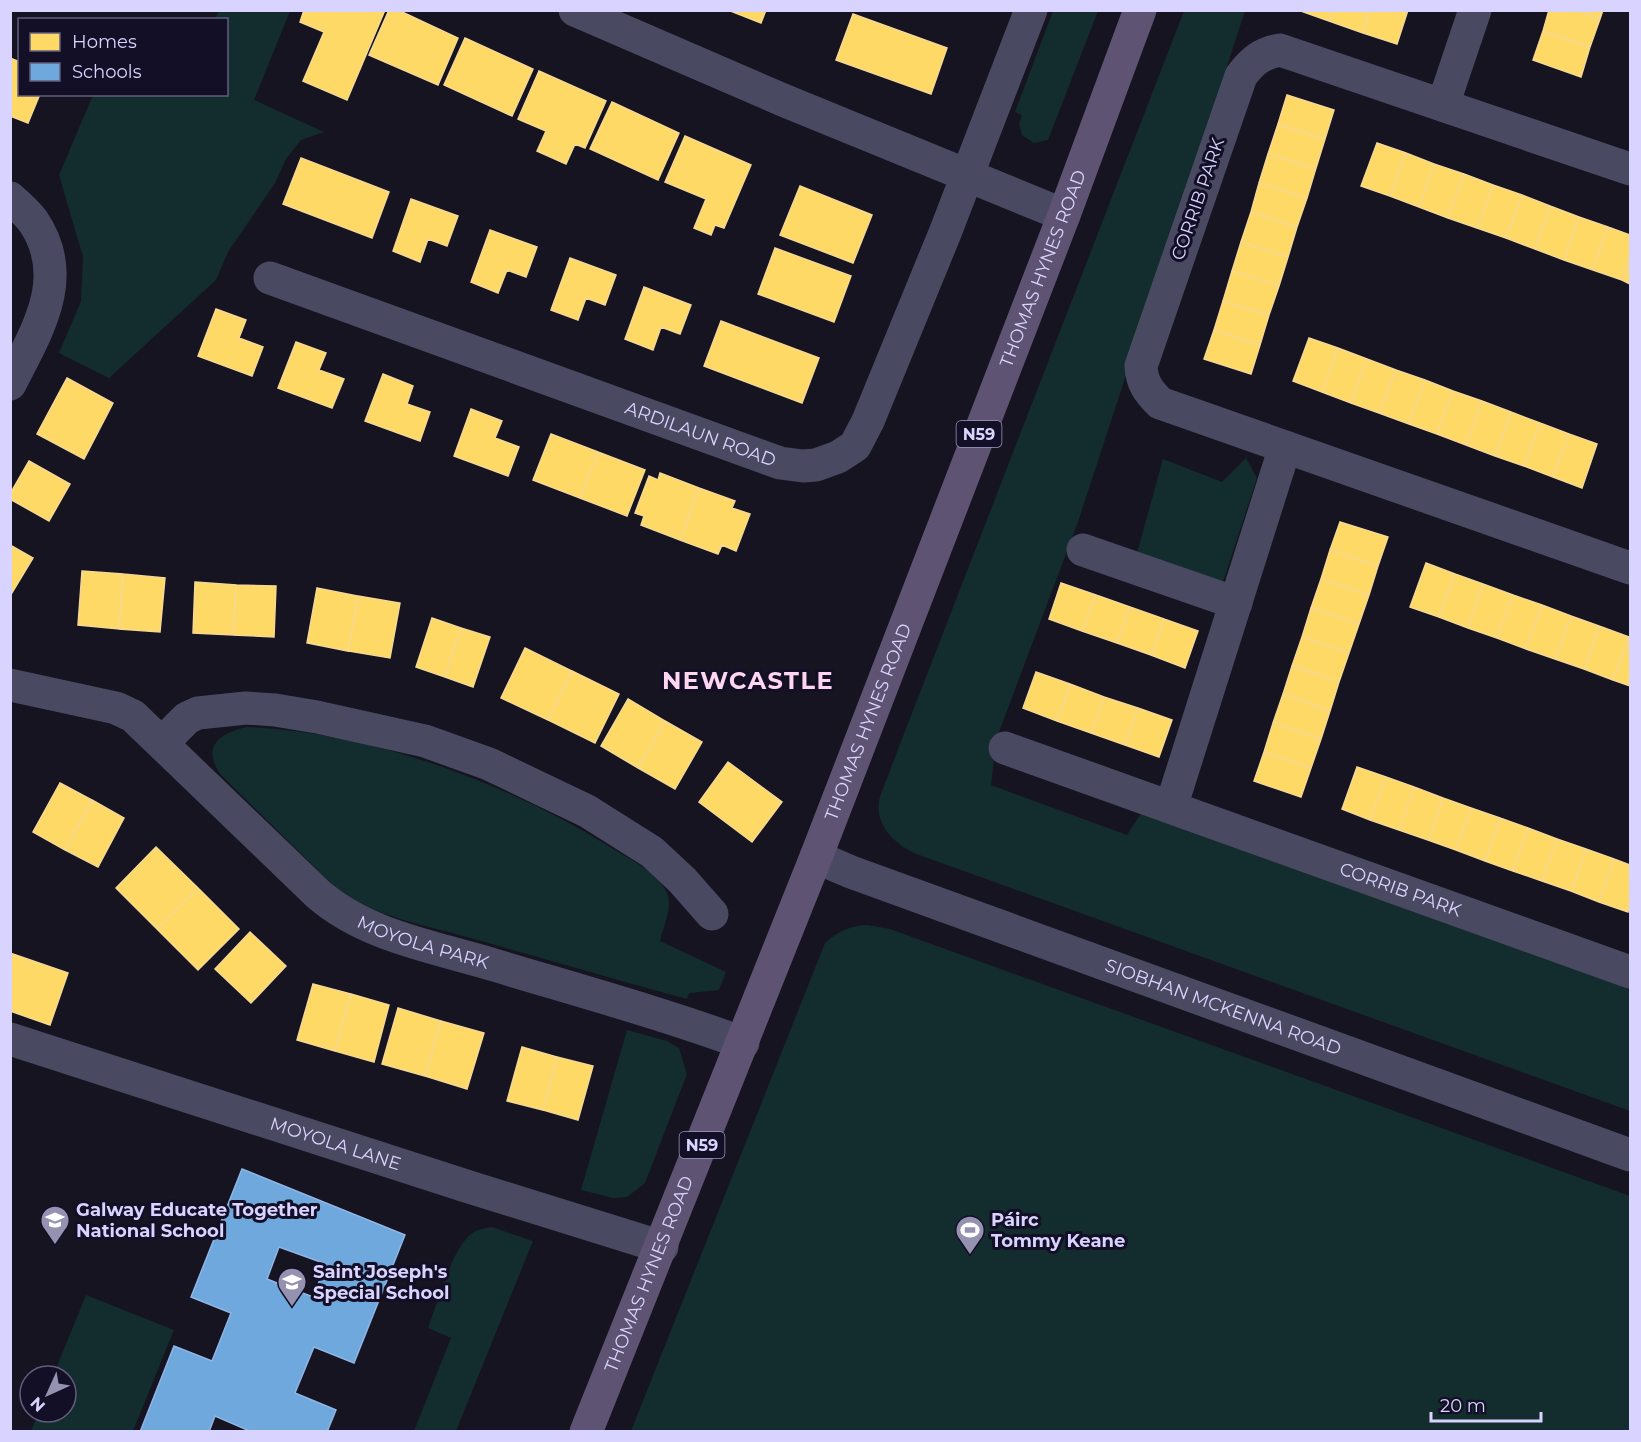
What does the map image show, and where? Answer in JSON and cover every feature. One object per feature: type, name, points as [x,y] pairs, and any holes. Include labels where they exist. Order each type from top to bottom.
[{"type":"main road","name":"THOMAS HYNES ROAD","points":[[586,1431],[662,1247],[816,857],[1064,215],[1140,10]]},
{"type":"street","points":[[575,10],[615,18],[783,100],[1064,215]]},
{"type":"street","name":"ARDILAUN ROAD","points":[[270,278],[780,464],[816,465],[838,457],[855,446],[868,421],[1031,10]]},
{"type":"street","points":[[1443,105],[1475,10]]},
{"type":"street","name":"CORRIB PARK","points":[[1630,169],[1280,50],[1266,52],[1250,64],[1241,76],[1141,366],[1142,379],[1150,394],[1160,403],[1630,568]]},
{"type":"street","points":[[10,198],[33,221],[44,242],[50,261],[50,294],[42,322],[10,384]]},
{"type":"street","points":[[1171,807],[1285,447]]},
{"type":"street","points":[[1083,550],[1236,603]]},
{"type":"street","name":"MOYOLA PARK","points":[[10,685],[126,711],[139,720],[318,894],[333,907],[359,922],[396,936],[564,986],[742,1043]]},
{"type":"street","points":[[162,743],[187,718],[198,713],[246,708],[317,717],[425,741],[489,764],[587,811],[652,852],[682,880],[712,914]]},
{"type":"street","name":"CORRIB PARK","points":[[1005,747],[1630,972]]},
{"type":"street","name":"SIOBHAN MCKENNA ROAD","points":[[816,857],[851,872],[1630,1155]]},
{"type":"street","name":"MOYOLA LANE","points":[[10,1039],[662,1247]]},
{"type":"green space","points":[[219,11],[290,11],[254,100],[324,132],[301,140],[286,159],[275,183],[228,252],[216,280],[109,378],[59,353],[81,301],[83,257],[59,175],[93,96],[228,96],[228,18],[216,18]]},
{"type":"green space","points":[[1053,11],[1098,11],[1048,140],[1034,143],[1022,135],[1019,124],[1022,115],[1015,112]]},
{"type":"green space","points":[[1184,11],[1245,11],[1078,522],[996,740],[991,785],[1127,835],[1142,812],[1630,986],[1630,1111],[922,856],[905,848],[891,836],[881,820],[879,801],[883,789]]},
{"type":"green space","points":[[1246,458],[1257,478],[1223,582],[1137,553],[1163,459],[1222,482]]},
{"type":"green space","points":[[247,727],[294,731],[342,739],[391,751],[485,783],[574,826],[637,863],[657,879],[669,899],[667,917],[660,941],[726,972],[719,990],[689,993],[687,999],[401,919],[352,899],[337,889],[221,775],[213,757],[216,743],[228,733]]},
{"type":"green space","points":[[867,925],[890,929],[1630,1196],[1630,1431],[631,1431],[825,943],[844,930]]},
{"type":"green space","points":[[627,1030],[667,1041],[679,1048],[687,1074],[645,1183],[627,1197],[613,1198],[581,1190]]},
{"type":"green space","points":[[492,1227],[533,1241],[456,1431],[414,1431],[451,1338],[428,1328],[445,1278],[457,1253],[470,1235],[483,1228]]},
{"type":"green space","points":[[86,1295],[174,1330],[133,1431],[31,1431],[34,1424],[78,1424],[78,1364],[58,1364]]},
{"type":"building: Homes","points":[[304,10],[385,10],[347,100],[303,81],[324,32],[300,22]]},
{"type":"building: Homes","points":[[389,10],[398,10],[458,38],[438,85],[369,55]]},
{"type":"building: Homes","points":[[728,10],[766,10],[761,23]]},
{"type":"building: Homes","points":[[1298,10],[1332,10],[1329,21]]},
{"type":"building: Homes","points":[[1332,10],[1370,10],[1363,33],[1329,21]]},
{"type":"building: Homes","points":[[1370,10],[1408,10],[1397,44],[1363,33]]},
{"type":"building: Homes","points":[[1549,10],[1576,10],[1600,19],[1590,47],[1543,31]]},
{"type":"building: Homes","points":[[1576,10],[1603,10],[1600,19]]},
{"type":"building: Homes","points":[[853,14],[947,48],[931,94],[836,60]]},
{"type":"building: Homes","points":[[1543,31],[1590,47],[1581,77],[1533,60]]},
{"type":"building: Homes","points":[[465,38],[533,69],[512,116],[444,85]]},
{"type":"building: Homes","points":[[10,58],[18,61],[18,96],[39,96],[28,123],[10,116]]},
{"type":"building: Homes","points":[[539,71],[606,101],[585,148],[575,144],[566,164],[537,151],[546,131],[518,119]]},
{"type":"building: Homes","points":[[1287,95],[1334,110],[1325,139],[1278,124]]},
{"type":"building: Homes","points":[[612,102],[679,133],[658,180],[590,149]]},
{"type":"building: Homes","points":[[1278,124],[1325,139],[1316,168],[1268,154]]},
{"type":"building: Homes","points":[[685,136],[751,165],[724,228],[715,225],[711,235],[694,228],[706,199],[665,182]]},
{"type":"building: Homes","points":[[1377,143],[1406,153],[1390,196],[1361,186]]},
{"type":"building: Homes","points":[[1406,153],[1434,164],[1419,207],[1390,196]]},
{"type":"building: Homes","points":[[1268,154],[1316,168],[1307,198],[1259,183]]},
{"type":"building: Homes","points":[[301,158],[389,192],[372,238],[283,204]]},
{"type":"building: Homes","points":[[1434,164],[1464,174],[1448,218],[1419,207]]},
{"type":"building: Homes","points":[[1464,174],[1493,185],[1477,228],[1448,218]]},
{"type":"building: Homes","points":[[1259,183],[1307,198],[1297,227],[1251,212]]},
{"type":"building: Homes","points":[[1493,185],[1522,195],[1506,238],[1477,228]]},
{"type":"building: Homes","points":[[800,186],[872,215],[853,263],[780,235]]},
{"type":"building: Homes","points":[[1522,195],[1550,206],[1535,249],[1506,238]]},
{"type":"building: Homes","points":[[411,199],[458,216],[447,246],[428,239],[420,262],[393,251]]},
{"type":"building: Homes","points":[[1550,206],[1579,217],[1564,260],[1535,249]]},
{"type":"building: Homes","points":[[1251,212],[1297,227],[1288,257],[1241,242]]},
{"type":"building: Homes","points":[[1579,217],[1608,227],[1593,270],[1564,260]]},
{"type":"building: Homes","points":[[1608,227],[1630,235],[1630,256],[1622,280],[1593,270]]},
{"type":"building: Homes","points":[[490,230],[537,247],[526,277],[507,270],[498,293],[471,282]]},
{"type":"building: Homes","points":[[1241,242],[1288,257],[1279,286],[1232,271]]},
{"type":"building: Homes","points":[[775,248],[851,276],[834,322],[758,294]]},
{"type":"building: Homes","points":[[1630,256],[1630,284],[1622,280]]},
{"type":"building: Homes","points":[[570,258],[616,275],[605,305],[586,298],[578,320],[551,310]]},
{"type":"building: Homes","points":[[1232,271],[1279,286],[1269,315],[1223,301]]},
{"type":"building: Homes","points":[[644,287],[691,305],[680,334],[661,327],[653,350],[625,339]]},
{"type":"building: Homes","points":[[1223,301],[1269,315],[1260,345],[1214,330]]},
{"type":"building: Homes","points":[[216,309],[246,320],[239,338],[263,347],[252,376],[198,356]]},
{"type":"building: Homes","points":[[721,321],[819,358],[802,403],[704,366]]},
{"type":"building: Homes","points":[[1214,330],[1260,345],[1251,374],[1204,359]]},
{"type":"building: Homes","points":[[1309,338],[1338,348],[1322,392],[1293,381]]},
{"type":"building: Homes","points":[[296,342],[326,353],[319,370],[344,379],[332,408],[278,388]]},
{"type":"building: Homes","points":[[1338,348],[1367,359],[1351,403],[1322,392]]},
{"type":"building: Homes","points":[[1367,359],[1396,370],[1379,413],[1351,403]]},
{"type":"building: Homes","points":[[1396,370],[1425,380],[1409,424],[1379,413]]},
{"type":"building: Homes","points":[[383,374],[413,386],[407,404],[430,412],[420,441],[365,421]]},
{"type":"building: Homes","points":[[67,378],[113,403],[84,459],[37,434]]},
{"type":"building: Homes","points":[[1425,380],[1453,391],[1437,434],[1409,424]]},
{"type":"building: Homes","points":[[1453,391],[1482,401],[1466,445],[1437,434]]},
{"type":"building: Homes","points":[[1482,401],[1511,412],[1495,456],[1466,445]]},
{"type":"building: Homes","points":[[471,409],[502,421],[495,438],[519,447],[508,476],[454,456]]},
{"type":"building: Homes","points":[[1511,412],[1540,423],[1524,466],[1495,456]]},
{"type":"building: Homes","points":[[1540,423],[1569,434],[1553,477],[1524,466]]},
{"type":"building: Homes","points":[[551,434],[598,452],[580,498],[533,480]]},
{"type":"building: Homes","points":[[1569,434],[1597,444],[1582,488],[1553,477]]},
{"type":"building: Homes","points":[[598,452],[645,470],[627,516],[580,498]]},
{"type":"building: Homes","points":[[29,461],[70,484],[49,521],[10,499],[10,494]]},
{"type":"building: Homes","points":[[660,473],[699,488],[680,540],[641,525],[644,516],[635,513],[649,476],[658,480]]},
{"type":"building: Homes","points":[[699,488],[735,501],[732,508],[750,514],[736,551],[722,545],[718,554],[680,540]]},
{"type":"building: Homes","points":[[1340,522],[1388,537],[1378,566],[1330,550]]},
{"type":"building: Homes","points":[[10,545],[33,558],[10,596]]},
{"type":"building: Homes","points":[[1330,550],[1378,566],[1369,595],[1321,579]]},
{"type":"building: Homes","points":[[1426,563],[1455,574],[1439,617],[1410,607]]},
{"type":"building: Homes","points":[[82,571],[123,574],[119,629],[78,625]]},
{"type":"building: Homes","points":[[123,574],[165,578],[160,632],[119,629]]},
{"type":"building: Homes","points":[[1455,574],[1483,584],[1468,628],[1439,617]]},
{"type":"building: Homes","points":[[1321,579],[1369,595],[1359,624],[1311,608]]},
{"type":"building: Homes","points":[[195,582],[236,585],[233,635],[193,633]]},
{"type":"building: Homes","points":[[1061,583],[1096,595],[1082,631],[1049,619]]},
{"type":"building: Homes","points":[[1483,584],[1513,595],[1497,638],[1468,628]]},
{"type":"building: Homes","points":[[236,585],[276,586],[274,637],[233,635]]},
{"type":"building: Homes","points":[[317,588],[358,596],[348,651],[307,643]]},
{"type":"building: Homes","points":[[1096,595],[1130,607],[1117,643],[1082,631]]},
{"type":"building: Homes","points":[[1513,595],[1542,605],[1526,649],[1497,638]]},
{"type":"building: Homes","points":[[358,596],[400,603],[390,658],[348,651]]},
{"type":"building: Homes","points":[[1542,605],[1571,616],[1555,659],[1526,649]]},
{"type":"building: Homes","points":[[1130,607],[1164,619],[1151,655],[1117,643]]},
{"type":"building: Homes","points":[[1311,608],[1359,624],[1349,653],[1302,637]]},
{"type":"building: Homes","points":[[1571,616],[1599,626],[1584,669],[1555,659]]},
{"type":"building: Homes","points":[[432,618],[461,628],[445,677],[416,667]]},
{"type":"building: Homes","points":[[1164,619],[1198,631],[1185,668],[1151,655]]},
{"type":"building: Homes","points":[[1599,626],[1629,637],[1613,680],[1584,669]]},
{"type":"building: Homes","points":[[461,628],[490,637],[473,687],[445,677]]},
{"type":"building: Homes","points":[[1302,637],[1349,653],[1339,682],[1292,666]]},
{"type":"building: Homes","points":[[1630,637],[1630,686],[1613,680]]},
{"type":"building: Homes","points":[[525,648],[572,671],[548,720],[501,698]]},
{"type":"building: Homes","points":[[1292,666],[1339,682],[1330,711],[1283,694]]},
{"type":"building: Homes","points":[[572,671],[619,694],[595,743],[548,720]]},
{"type":"building: Homes","points":[[1036,672],[1070,684],[1057,721],[1023,708]]},
{"type":"building: Homes","points":[[1070,684],[1104,697],[1091,733],[1057,721]]},
{"type":"building: Homes","points":[[1283,694],[1330,711],[1321,739],[1273,723]]},
{"type":"building: Homes","points":[[1104,697],[1138,708],[1125,745],[1091,733]]},
{"type":"building: Homes","points":[[628,699],[665,721],[638,768],[601,746]]},
{"type":"building: Homes","points":[[1138,708],[1172,720],[1159,757],[1125,745]]},
{"type":"building: Homes","points":[[665,721],[702,742],[675,789],[638,768]]},
{"type":"building: Homes","points":[[1273,723],[1321,739],[1311,768],[1264,752]]},
{"type":"building: Homes","points":[[1264,752],[1311,768],[1301,797],[1254,781]]},
{"type":"building: Homes","points":[[728,762],[782,802],[752,842],[699,802]]},
{"type":"building: Homes","points":[[1357,767],[1386,777],[1370,820],[1342,809]]},
{"type":"building: Homes","points":[[1386,777],[1414,787],[1399,830],[1370,820]]},
{"type":"building: Homes","points":[[60,783],[92,800],[65,850],[33,832]]},
{"type":"building: Homes","points":[[1414,787],[1443,798],[1428,840],[1399,830]]},
{"type":"building: Homes","points":[[1443,798],[1471,808],[1456,850],[1428,840]]},
{"type":"building: Homes","points":[[92,800],[124,818],[98,867],[65,850]]},
{"type":"building: Homes","points":[[1471,808],[1500,818],[1485,861],[1456,850]]},
{"type":"building: Homes","points":[[1500,818],[1528,828],[1513,871],[1485,861]]},
{"type":"building: Homes","points":[[1528,828],[1557,839],[1542,881],[1513,871]]},
{"type":"building: Homes","points":[[1557,839],[1586,849],[1571,891],[1542,881]]},
{"type":"building: Homes","points":[[156,847],[198,888],[157,929],[116,888]]},
{"type":"building: Homes","points":[[1586,849],[1614,859],[1599,902],[1571,891]]},
{"type":"building: Homes","points":[[1614,859],[1630,865],[1628,912],[1599,902]]},
{"type":"building: Homes","points":[[198,888],[239,929],[198,970],[157,929]]},
{"type":"building: Homes","points":[[250,932],[286,966],[251,1003],[215,969]]},
{"type":"building: Homes","points":[[10,953],[68,973],[50,1025],[10,1011]]},
{"type":"building: Homes","points":[[313,984],[351,994],[335,1051],[297,1040]]},
{"type":"building: Homes","points":[[351,994],[389,1005],[374,1062],[335,1051]]},
{"type":"building: Homes","points":[[398,1008],[441,1021],[425,1076],[382,1064]]},
{"type":"building: Homes","points":[[441,1021],[484,1033],[467,1089],[425,1076]]},
{"type":"building: Homes","points":[[522,1047],[557,1057],[543,1110],[507,1101]]},
{"type":"building: Homes","points":[[557,1057],[593,1066],[578,1120],[543,1110]]},
{"type":"building: Schools","points":[[242,1169],[405,1235],[354,1363],[314,1347],[295,1393],[336,1410],[327,1432],[252,1432],[215,1416],[209,1432],[140,1432],[174,1346],[212,1361],[231,1313],[191,1297]],"holes":[[[279,1247],[326,1264],[313,1297],[267,1279]]]},
{"type":"place","name":"Galway Educate Together National School","points":[[55,1246]]},
{"type":"place","name":"Páirc Tommy Keane","points":[[970,1256]]},
{"type":"place","name":"Saint Joseph's Special School","points":[[292,1308]]},
{"type":"district","name":"NEWCASTLE","points":[[748,680]]}]
